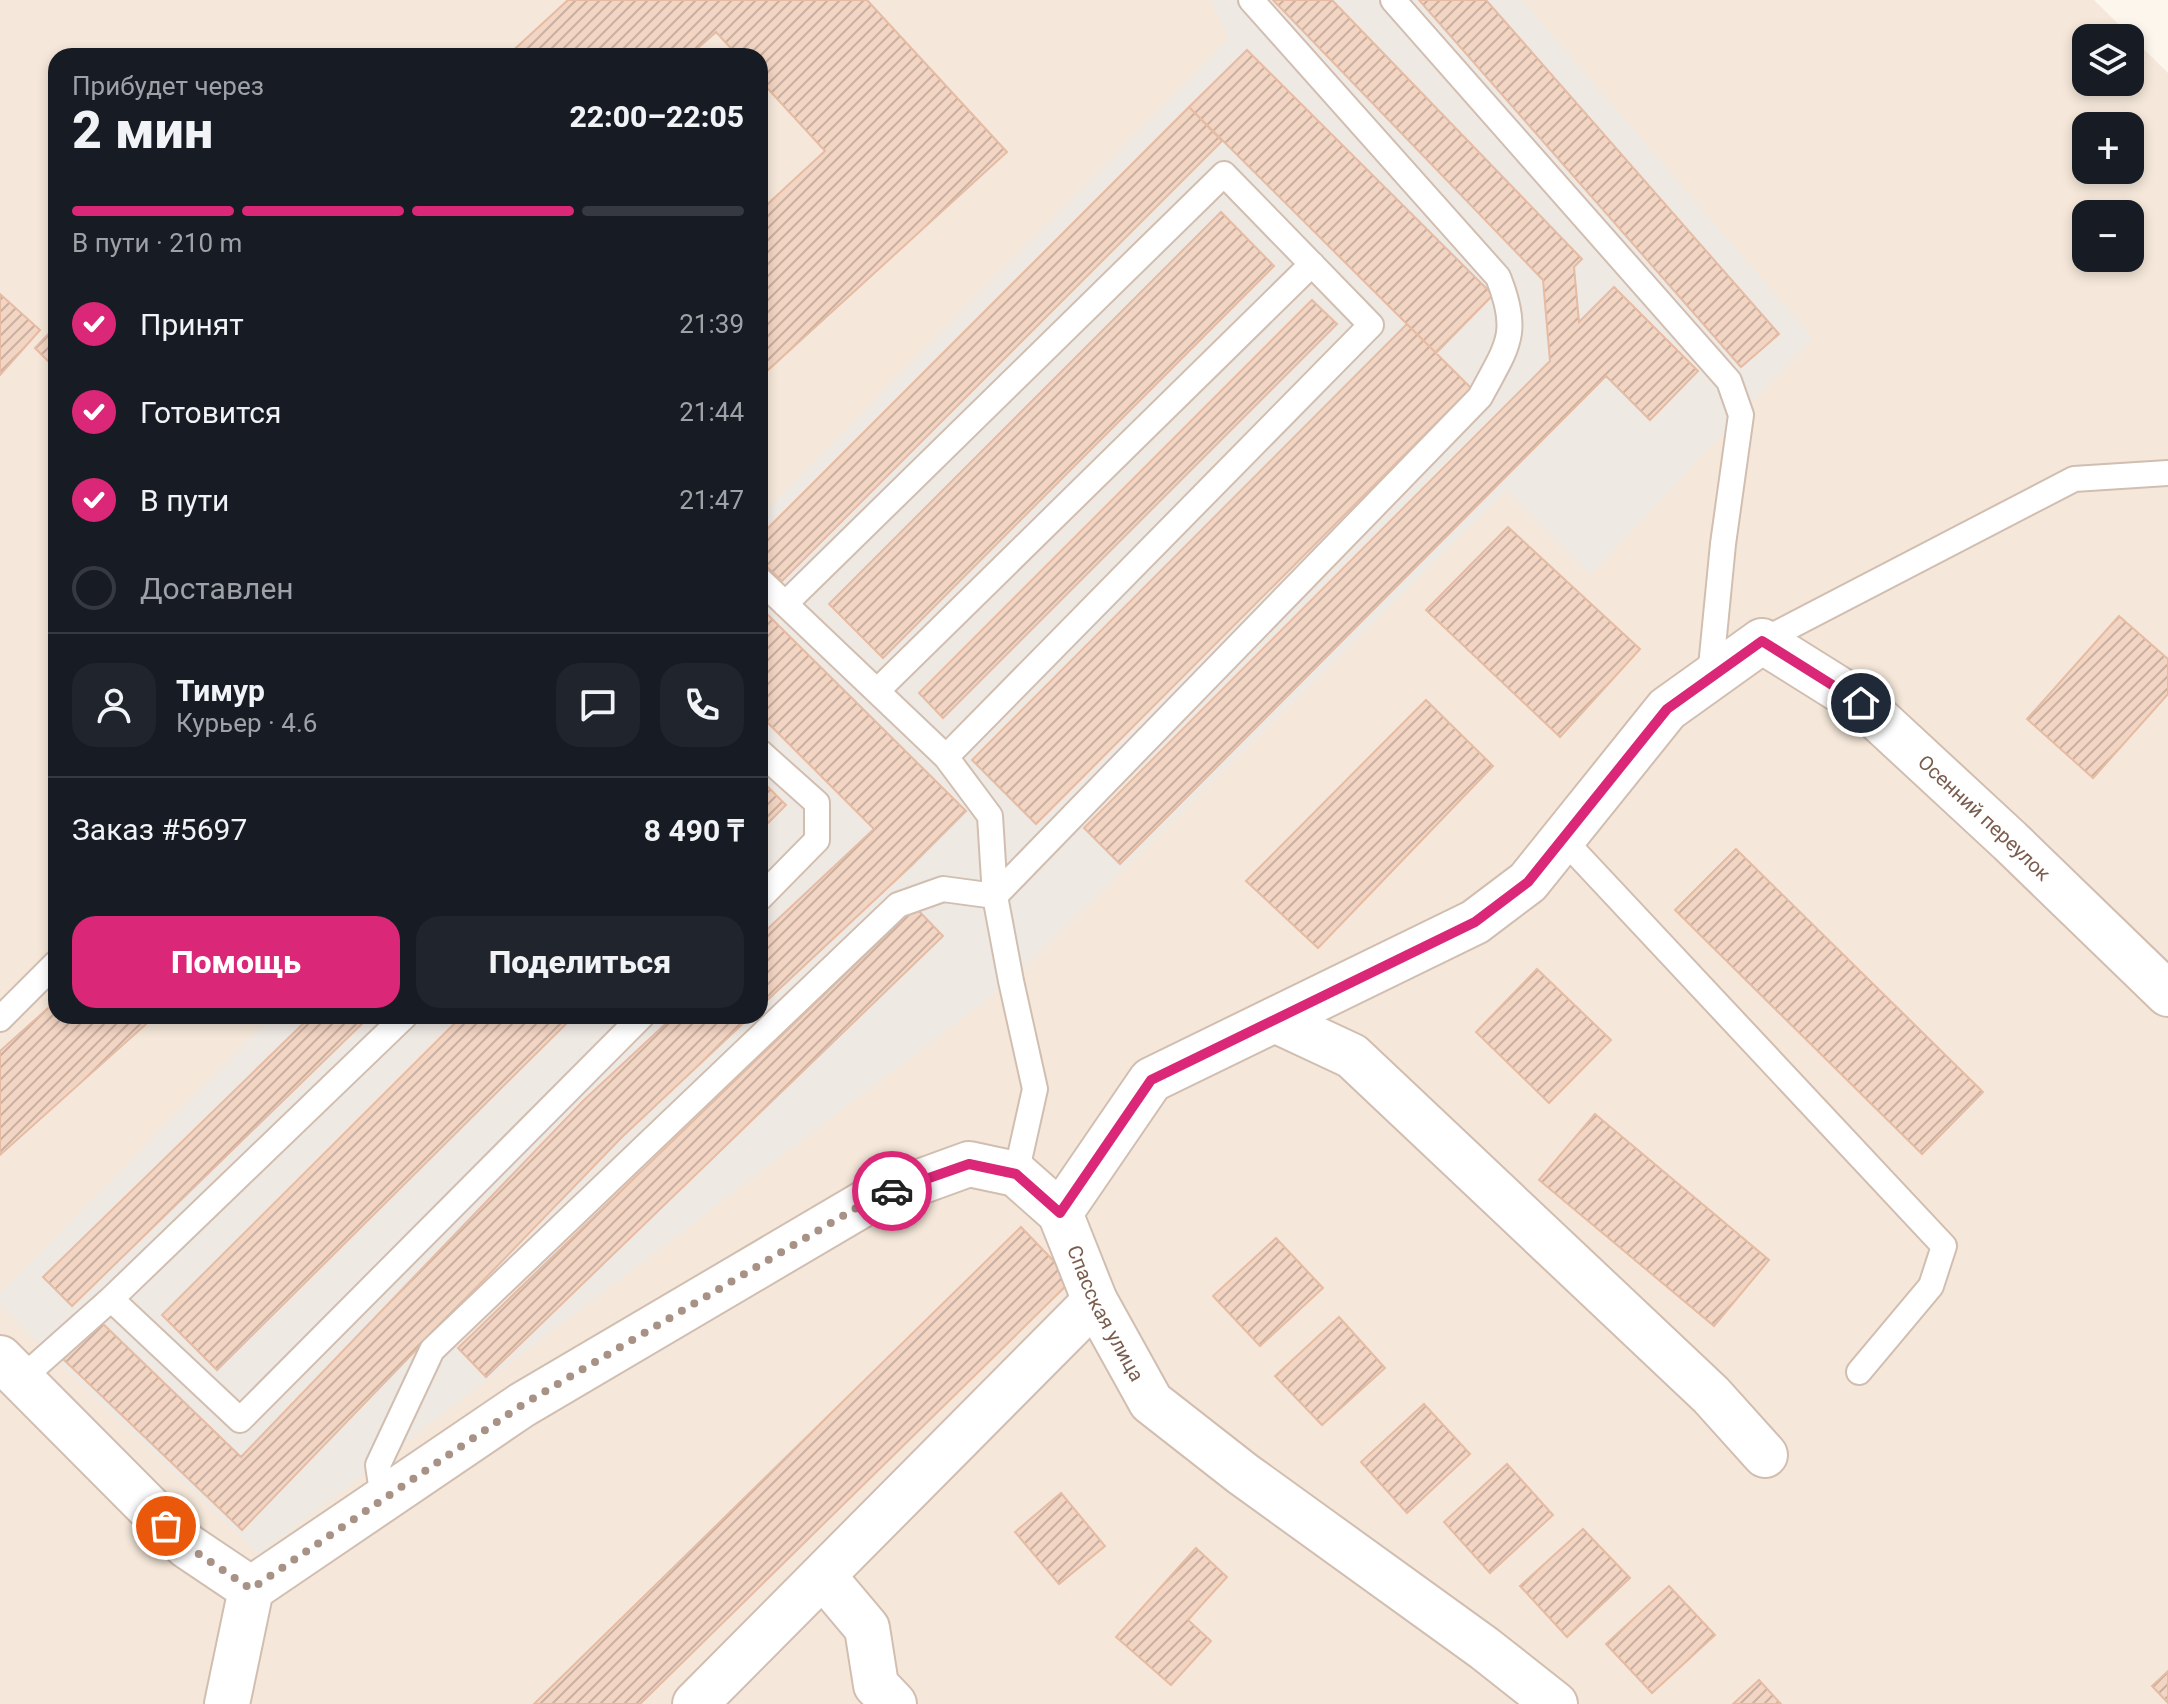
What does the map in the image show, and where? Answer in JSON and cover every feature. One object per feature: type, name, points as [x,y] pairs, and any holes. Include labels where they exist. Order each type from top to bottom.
[{"type":"street","points":[[1060,1213],[1151,1080],[1475,922],[1528,882],[1667,709],[1762,641]]},
{"type":"street","name":"Осенний переулок","points":[[1762,641],[1861,703],[2168,994]]},
{"type":"street","points":[[1275,1020],[1352,1056],[1711,1395],[1765,1455]]},
{"type":"street","name":"Спасская улица","points":[[251,1589],[522,1405],[870,1200],[969,1164],[1016,1174],[1060,1213],[1095,1301],[1151,1402],[1243,1474],[1484,1648],[1555,1704]]},
{"type":"street","points":[[695,1704],[1095,1301]]},
{"type":"street","points":[[10,1369],[187,1546],[251,1589],[227,1704]]},
{"type":"street","points":[[824,1577],[867,1628],[876,1685],[894,1704]]},
{"type":"lane","points":[[995,896],[1480,397],[1509,342],[1509,305],[1498,277],[1251,0]]},
{"type":"lane","points":[[1393,0],[1729,381],[1741,415],[1723,544],[1710,677]]},
{"type":"lane","points":[[785,604],[1224,174],[1371,325],[946,757]]},
{"type":"lane","points":[[877,691],[1312,264]]},
{"type":"lane","points":[[1762,641],[2074,479],[2168,473]]},
{"type":"lane","points":[[768,588],[946,757],[990,816],[995,896],[1035,1089],[1016,1174]]},
{"type":"lane","points":[[768,759],[817,803],[817,840],[768,890]]},
{"type":"lane","points":[[1562,838],[1944,1246],[1931,1286],[1859,1372]]},
{"type":"lane","points":[[383,1499],[378,1465],[432,1350],[898,905],[943,889],[995,896]]},
{"type":"lane","points":[[0,1019],[48,971]]},
{"type":"lane","points":[[10,1369],[111,1299],[397,1024]]},
{"type":"lane","points":[[111,1299],[240,1420],[634,1024]]},
{"type":"shaded area","points":[[0,0],[2094,0],[2118,24],[2072,24],[2072,96],[2144,96],[2144,49],[2168,73],[2168,1704],[0,1704]]},
{"type":"shaded area","points":[[1212,0],[1522,0],[1813,338],[1590,575],[1506,491],[1011,981],[259,1554],[0,1306],[0,1294],[264,1024],[768,1024],[768,509],[1228,39]]},
{"type":"building","points":[[568,0],[867,0],[1007,152],[768,370],[768,204],[825,151],[768,89],[768,48],[731,48],[716,32],[698,48],[516,48]]},
{"type":"building","points":[[1273,0],[1332,0],[1582,259],[1574,267],[1579,322],[1614,287],[1698,371],[1650,420],[1606,376],[1120,864],[1084,828],[1550,361],[1543,280]]},
{"type":"building","points":[[1419,0],[1486,0],[1779,334],[1741,367]]},
{"type":"building","points":[[1247,50],[1493,295],[1436,353],[1189,107]]},
{"type":"building","points":[[1189,107],[1222,141],[782,581],[768,568],[768,528]]},
{"type":"building","points":[[1221,212],[1274,266],[883,658],[829,604]]},
{"type":"building","points":[[0,294],[40,330],[0,375]]},
{"type":"building","points":[[1312,300],[1337,324],[943,718],[919,693]]},
{"type":"building","points":[[1407,324],[1471,388],[1036,824],[972,760]]},
{"type":"building","points":[[48,334],[48,361],[35,348]]},
{"type":"building","points":[[1508,527],[1640,649],[1560,737],[1426,610]]},
{"type":"building","points":[[768,615],[966,811],[768,1000],[768,928],[874,829],[768,723]]},
{"type":"building","points":[[2119,616],[2168,659],[2168,694],[2093,778],[2027,719]]},
{"type":"building","points":[[1426,700],[1493,766],[1318,948],[1246,881]]},
{"type":"building","points":[[768,787],[786,805],[768,823]]},
{"type":"building","points":[[1736,849],[1983,1092],[1922,1154],[1675,910]]},
{"type":"building","points":[[915,907],[943,936],[486,1377],[458,1348]]},
{"type":"building","points":[[1537,969],[1611,1040],[1549,1103],[1476,1032]]},
{"type":"building","points":[[48,1008],[48,1024],[146,1024],[0,1155],[0,1051]]},
{"type":"building","points":[[303,1024],[362,1024],[72,1306],[43,1277]]},
{"type":"building","points":[[454,1024],[566,1024],[217,1370],[162,1315]]},
{"type":"building","points":[[665,1024],[742,1024],[622,1137],[242,1530],[63,1359],[100,1321],[241,1457],[584,1100]]},
{"type":"building","points":[[1595,1114],[1769,1260],[1714,1326],[1539,1180]]},
{"type":"building","points":[[1021,1227],[1072,1280],[640,1704],[534,1704]]},
{"type":"building","points":[[1276,1238],[1323,1288],[1260,1346],[1213,1296]]},
{"type":"building","points":[[1339,1317],[1385,1368],[1322,1425],[1275,1376]]},
{"type":"building","points":[[1424,1404],[1470,1454],[1407,1513],[1361,1462]]},
{"type":"building","points":[[1507,1464],[1553,1515],[1490,1573],[1444,1522]]},
{"type":"building","points":[[1061,1493],[1105,1546],[1059,1584],[1015,1532]]},
{"type":"building","points":[[1583,1529],[1630,1578],[1567,1637],[1520,1586]]},
{"type":"building","points":[[1196,1548],[1227,1577],[1188,1620],[1211,1641],[1171,1685],[1116,1637]]},
{"type":"building","points":[[1669,1586],[1715,1635],[1652,1693],[1606,1644]]},
{"type":"building","points":[[2168,1671],[2168,1703],[2152,1686]]},
{"type":"building","points":[[1759,1680],[1781,1704],[1733,1704]]},
{"type":"way so far","points":[[166,1526],[187,1546],[251,1589],[522,1405],[870,1200],[892,1191]]},
{"type":"route","points":[[892,1191],[969,1164],[1016,1174],[1060,1213],[1151,1080],[1475,922],[1528,882],[1667,709],[1762,641],[1861,703]]}]
